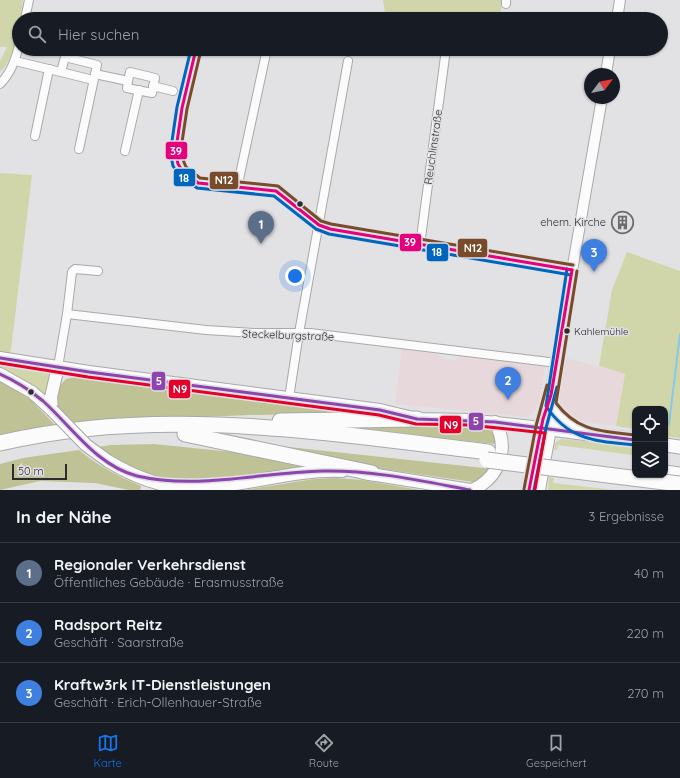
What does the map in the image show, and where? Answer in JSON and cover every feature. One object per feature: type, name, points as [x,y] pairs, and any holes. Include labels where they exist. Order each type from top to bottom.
[{"type":"highway","points":[[228,426],[273,421],[417,419]]},
{"type":"highway","points":[[0,443],[52,434],[111,428],[165,425],[228,426],[324,433],[680,484]]},
{"type":"highway","points":[[185,434],[372,473]]},
{"type":"highway","points":[[0,452],[40,444],[96,437],[185,434],[324,442],[632,470]]},
{"type":"highway","points":[[668,473],[680,475]]},
{"type":"main road","points":[[0,358],[89,372],[380,410],[417,419],[495,422],[632,440]]},
{"type":"main road","points":[[52,410],[51,397],[58,367]]},
{"type":"main road","points":[[54,382],[67,373],[89,372]]},
{"type":"main road","points":[[0,374],[32,392],[52,410],[86,446],[108,461],[135,476],[168,486],[187,489],[222,487],[301,473],[334,471],[372,473],[471,490],[489,479],[499,464],[502,452],[502,441],[495,422]]},
{"type":"main road","points":[[551,400],[561,418],[568,425],[586,434]]},
{"type":"main road","points":[[668,445],[680,447]]},
{"type":"street","points":[[26,12],[29,0]]},
{"type":"street","points":[[616,12],[619,2]]},
{"type":"street","points":[[618,12],[619,2]]},
{"type":"street","points":[[0,84],[10,70],[16,56]]},
{"type":"street","points":[[265,56],[239,179],[239,187],[280,193],[319,225],[330,229],[572,270]]},
{"type":"street","name":"Reuchlinstraße","points":[[420,245],[445,56]]},
{"type":"street","points":[[607,68],[609,56]]},
{"type":"street","points":[[61,72],[65,57],[97,65],[79,149]]},
{"type":"street","points":[[15,61],[49,70],[128,81]]},
{"type":"street","points":[[289,398],[299,333],[348,61]]},
{"type":"street","points":[[0,78],[10,70]]},
{"type":"street","points":[[35,136],[49,70]]},
{"type":"street","points":[[130,72],[155,78],[153,86],[152,93],[127,88],[130,72]]},
{"type":"street","points":[[153,86],[173,91]]},
{"type":"street","points":[[125,151],[139,90]]},
{"type":"street","points":[[530,490],[546,428],[601,104]]},
{"type":"street","points":[[58,367],[68,314],[73,270],[98,271]]},
{"type":"street","name":"Steckelburgstraße","points":[[68,314],[206,330],[299,333],[405,344],[440,350],[557,363]]},
{"type":"street","points":[[540,490],[546,428]]},
{"type":"shaded area","points":[[402,348],[436,354],[447,361],[455,360],[462,354],[545,367],[540,397],[536,410],[528,417],[395,404]]},
{"type":"shaded area","points":[[566,358],[625,374],[616,426],[566,418],[560,405],[559,398]]},
{"type":"green space","points":[[0,0],[23,0],[21,12],[12,12],[12,54],[0,72],[0,61],[7,47],[0,47]]},
{"type":"green space","points":[[383,0],[502,0],[501,12],[385,12]]},
{"type":"green space","points":[[0,173],[32,175],[11,350],[9,353],[0,353]]},
{"type":"green space","points":[[627,252],[680,271],[680,438],[668,436],[668,406],[632,406],[632,429],[616,426],[625,374],[599,366],[612,290]]},
{"type":"green space","points":[[0,363],[52,370],[46,399],[33,387],[0,368]]},
{"type":"green space","points":[[75,377],[365,413],[251,415],[73,422],[57,406],[56,389],[66,379]]},
{"type":"green space","points":[[0,381],[30,399],[55,425],[0,436]]},
{"type":"green space","points":[[417,423],[483,427],[493,432],[496,444],[320,425]]},
{"type":"green space","points":[[561,439],[629,445],[632,449],[632,455],[558,445],[557,450],[554,450],[555,443]]},
{"type":"green space","points":[[154,444],[232,452],[314,467],[248,478],[178,481],[136,473],[98,447],[111,445]]},
{"type":"green space","points":[[270,445],[493,469],[479,480],[473,482],[355,465]]},
{"type":"green space","points":[[79,450],[108,470],[141,486],[140,490],[129,490],[95,483],[40,481],[0,490],[0,464],[23,458]]},
{"type":"green space","points":[[549,477],[554,478],[553,483],[614,490],[548,490]]},
{"type":"green space","points":[[336,478],[362,480],[420,490],[245,490],[314,479]]},
{"type":"waterway","points":[[669,424],[680,334]]},
{"type":"transit line","name":"18","points":[[189,56],[177,107],[171,156],[173,166],[178,173],[197,188],[274,196],[316,229],[329,234],[571,275]]},
{"type":"transit line","name":"39","points":[[194,56],[182,108],[176,155],[178,164],[182,170],[198,183],[276,191],[319,225],[330,229],[572,270]]},
{"type":"transit line","name":"N12","points":[[200,56],[187,109],[181,155],[186,167],[200,178],[278,186],[321,221],[331,224],[573,265]]},
{"type":"transit line","name":"18","points":[[567,269],[546,406],[555,418],[574,433],[596,440],[632,445]]},
{"type":"transit line","name":"39","points":[[529,490],[543,419],[551,395],[572,270]]},
{"type":"transit line","name":"N12","points":[[577,271],[556,403],[564,413],[582,425],[601,431],[632,435]]},
{"type":"transit line","name":"5","points":[[0,358],[89,372],[380,410],[417,419],[495,422],[632,440]]},
{"type":"transit line","name":"N9","points":[[0,363],[88,377],[379,415],[416,424],[469,425],[545,433],[535,489]]},
{"type":"transit line","name":"5","points":[[0,374],[23,386],[43,401],[97,455],[123,471],[137,476],[160,480],[207,481],[300,472],[342,471],[379,474],[470,490]]},
{"type":"transit line","name":"N12","points":[[524,489],[536,426],[547,385]]},
{"type":"transit line","name":"18","points":[[534,490],[546,428],[557,387]]},
{"type":"place","name":"ehem. Kirche","points":[[622,222]]},
{"type":"place","name":"Regionaler Verkehrsdienst","points":[[261,244]]},
{"type":"place","name":"Kraftw3rk IT-Dienstleistungen","points":[[594,272]]},
{"type":"place","name":"Kahlemühle","points":[[567,331]]},
{"type":"place","name":"Radsport Reitz","points":[[508,400]]}]
